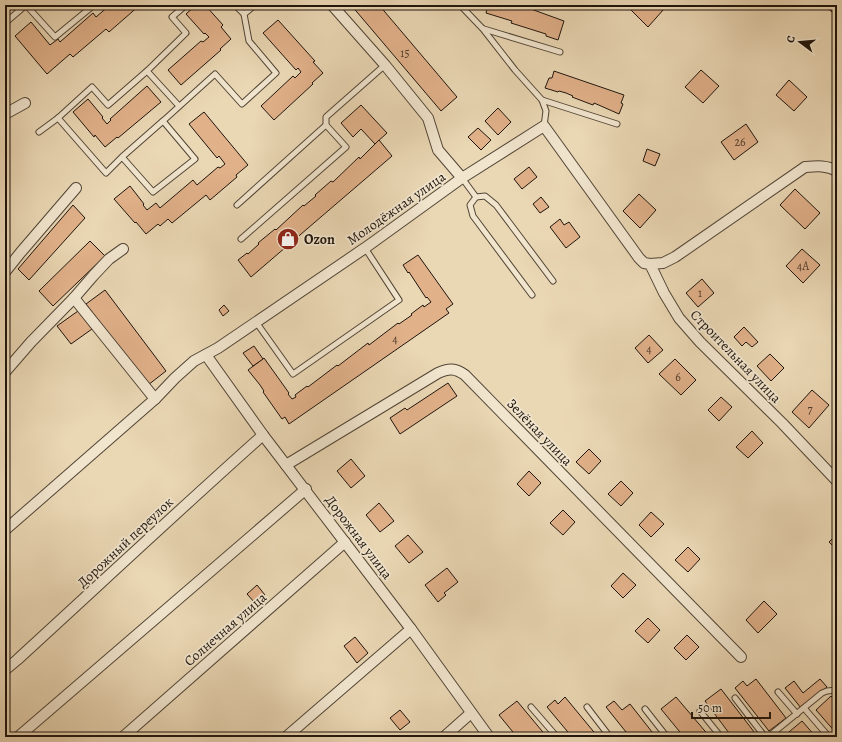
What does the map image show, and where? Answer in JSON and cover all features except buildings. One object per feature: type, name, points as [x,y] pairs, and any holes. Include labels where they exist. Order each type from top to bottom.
[{"type":"street","points":[[332,5],[385,65],[428,118],[438,150],[462,178]]},
{"type":"street","points":[[5,114],[25,103]]},
{"type":"street","name":"Молодёжная улица","points":[[5,530],[155,399],[174,378],[194,361],[218,348],[365,248],[462,178],[544,126]]},
{"type":"street","name":"Строительная улица","points":[[544,126],[639,258],[644,263],[650,264],[664,293],[679,318],[700,342],[782,423],[837,481]]},
{"type":"street","points":[[650,264],[663,263],[675,257],[805,167],[828,167],[837,172]]},
{"type":"street","points":[[5,272],[76,188]]},
{"type":"street","points":[[5,372],[103,265],[123,249]]},
{"type":"street","points":[[74,298],[155,399]]},
{"type":"street","name":"Дорожная улица","points":[[206,355],[263,435],[306,489],[411,629],[489,737]]},
{"type":"street","name":"Зелёная улица","points":[[286,465],[438,373],[449,368],[458,370],[466,375],[741,657]]},
{"type":"street","name":"Дорожный переулок","points":[[5,670],[263,435]]},
{"type":"street","points":[[18,737],[306,489]]},
{"type":"street","name":"Солнечная улица","points":[[123,737],[345,542]]},
{"type":"street","points":[[286,737],[411,629]]},
{"type":"street","points":[[444,737],[471,713]]},
{"type":"lane","points":[[5,23],[26,5],[55,37],[94,5]]},
{"type":"lane","points":[[39,132],[58,118],[92,87],[108,105],[147,71],[186,33],[172,17],[186,5]]},
{"type":"lane","points":[[58,118],[106,173],[215,74],[242,104],[276,73],[249,41],[244,14],[235,5]]},
{"type":"lane","points":[[244,14],[254,5]]},
{"type":"lane","points":[[460,5],[483,29],[515,70],[542,100],[546,111],[544,126]]},
{"type":"lane","points":[[483,29],[560,52]]},
{"type":"lane","points":[[241,239],[346,147],[326,125],[326,117],[385,65]]},
{"type":"lane","points":[[147,71],[179,106]]},
{"type":"lane","points":[[542,100],[617,124]]},
{"type":"lane","points":[[122,157],[153,192],[195,159],[162,121]]},
{"type":"lane","points":[[237,205],[326,125]]},
{"type":"lane","points":[[462,178],[476,197]]},
{"type":"lane","points":[[532,295],[473,216],[470,205],[476,197],[485,196],[496,205],[553,280]]},
{"type":"lane","points":[[256,322],[293,374],[399,300],[365,248]]},
{"type":"lane","points":[[735,698],[768,737],[827,691],[837,690]]},
{"type":"lane","points":[[778,692],[796,714]]},
{"type":"lane","points":[[531,707],[557,737]]},
{"type":"lane","points":[[587,707],[610,737]]},
{"type":"lane","points":[[804,708],[829,737]]},
{"type":"lane","points":[[645,709],[667,737]]},
{"type":"lane","points":[[700,711],[721,737]]},
{"type":"place","name":"Ozon","points":[[288,239]]}]
